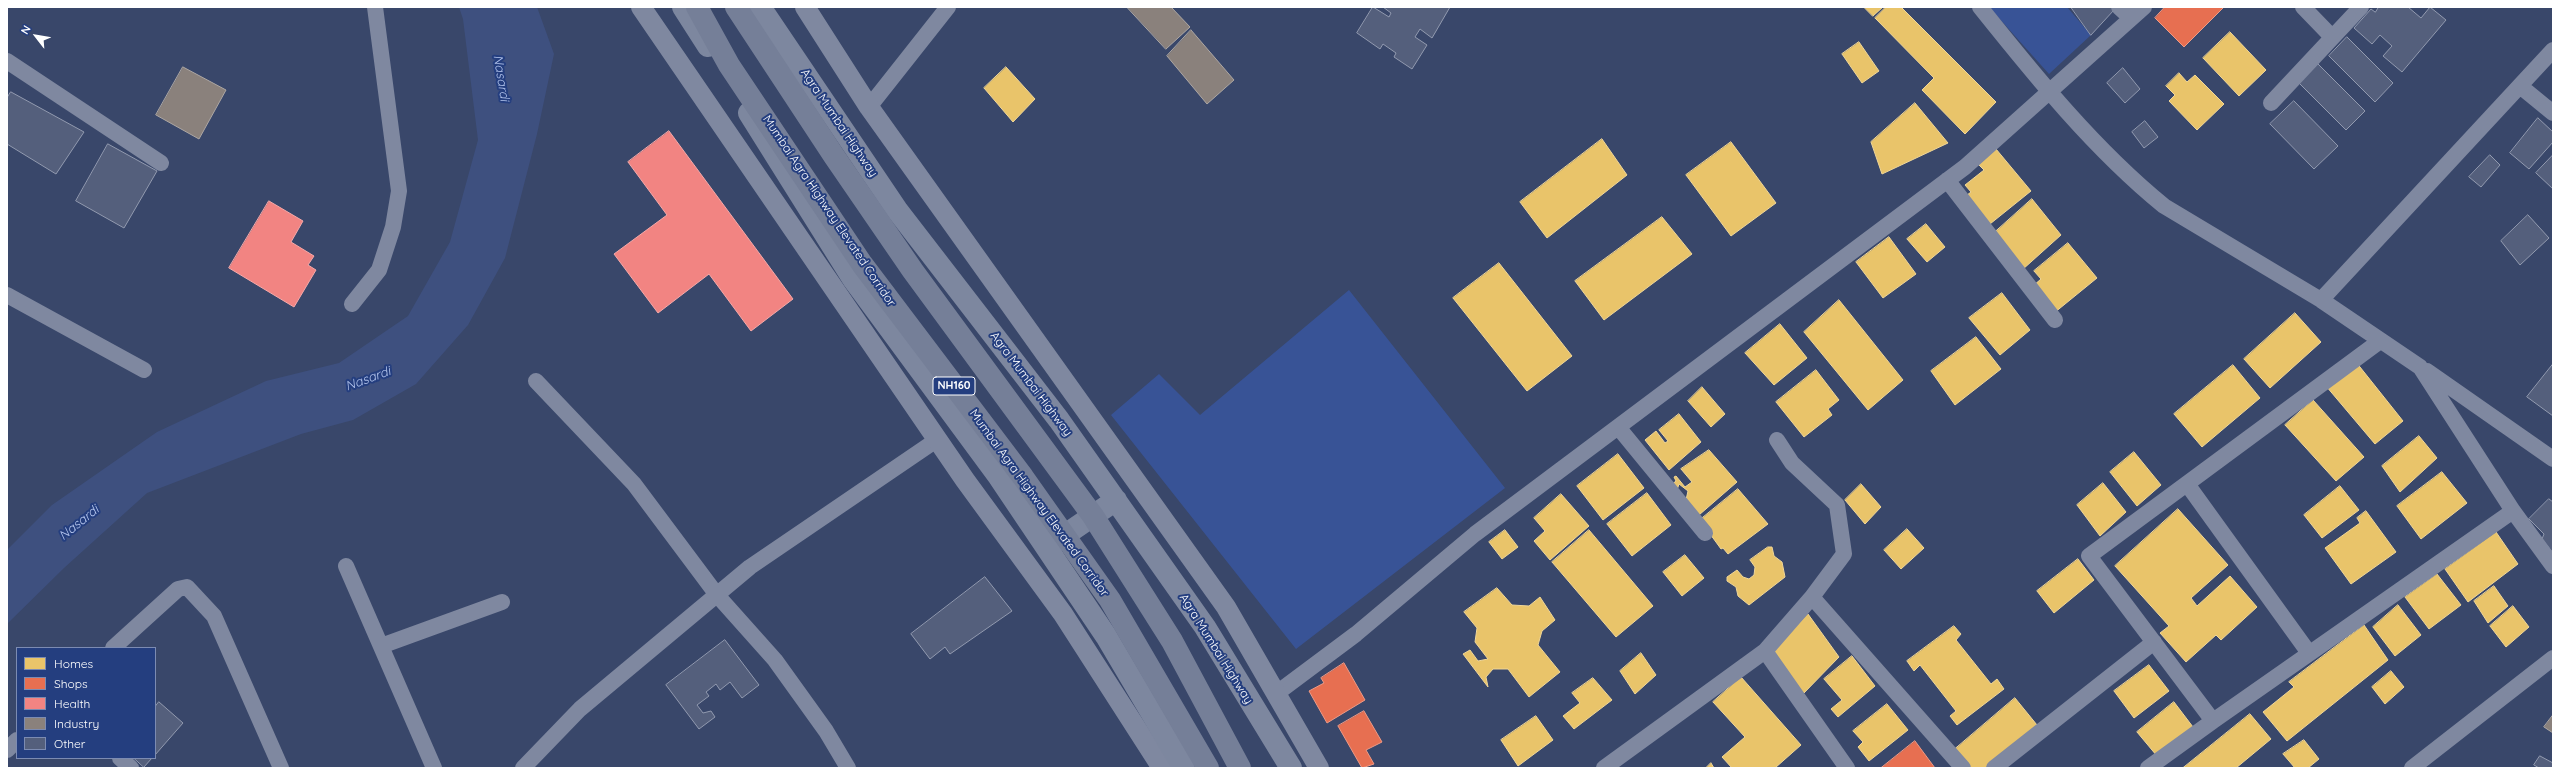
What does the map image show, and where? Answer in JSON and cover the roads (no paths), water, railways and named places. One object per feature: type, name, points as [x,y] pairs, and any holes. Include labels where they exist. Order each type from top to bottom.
[{"type":"highway","name":"Mumbai Agra Highway Elevated Corridor","points":[[697,7],[729,65],[862,264],[1023,477],[1110,600],[1208,768]]},
{"type":"highway","name":"NH160","points":[[736,7],[834,156],[913,271],[1093,516],[1172,641],[1240,768]]},
{"type":"main road","points":[[684,7],[853,279],[999,477],[1106,636],[1184,768]]},
{"type":"main road","name":"Agra Mumbai Highway","points":[[760,7],[898,210],[1059,420],[1205,627],[1291,768]]},
{"type":"main road","points":[[1047,548],[1116,500]]},
{"type":"street","points":[[352,304],[378,270],[393,227],[399,191],[376,7]]},
{"type":"street","points":[[641,7],[938,439],[1063,614],[1162,768]]},
{"type":"street","points":[[805,7],[868,107],[1226,607],[1319,768]]},
{"type":"street","points":[[868,107],[948,7]]},
{"type":"street","points":[[1980,7],[2048,92],[2143,189],[2164,206],[2321,300],[2553,459]]},
{"type":"street","points":[[2119,7],[2131,18]]},
{"type":"street","points":[[1276,693],[1356,634],[1476,534],[1947,180],[2144,7]]},
{"type":"street","points":[[2303,7],[2332,37]]},
{"type":"street","points":[[2271,103],[2361,7]]},
{"type":"street","points":[[2321,300],[2553,50]]},
{"type":"street","points":[[7,61],[161,163]]},
{"type":"street","points":[[2520,86],[2553,113]]},
{"type":"street","points":[[1947,180],[2055,320]]},
{"type":"street","points":[[7,295],[144,370]]},
{"type":"street","points":[[2213,721],[2089,556],[2380,341]]},
{"type":"street","points":[[2420,367],[2513,511],[2553,566]]},
{"type":"street","points":[[536,381],[634,484],[717,595],[775,660],[826,731],[848,768]]},
{"type":"street","points":[[1618,427],[1705,533]]},
{"type":"street","points":[[523,768],[580,709],[750,567],[938,439]]},
{"type":"street","points":[[1615,765],[1765,651],[1812,597],[1844,554],[1837,505],[1792,464],[1777,440]]},
{"type":"street","points":[[2187,484],[2310,654]]},
{"type":"street","points":[[2148,768],[2513,511]]},
{"type":"street","points":[[346,566],[434,768]]},
{"type":"street","points":[[114,647],[178,589],[187,587],[214,616],[281,768]]},
{"type":"street","points":[[1812,597],[1963,768]]},
{"type":"street","points":[[381,646],[502,602]]},
{"type":"street","points":[[1994,768],[2154,642]]},
{"type":"street","points":[[1765,651],[1847,768]]},
{"type":"street","points":[[2412,768],[2553,658]]},
{"type":"street","points":[[7,750],[16,741]]},
{"type":"street","points":[[121,759],[131,768]]},
{"type":"water","name":"Nasardi","points":[[459,7],[537,7],[554,54],[537,134],[505,258],[468,325],[416,384],[353,420],[301,434],[147,493],[64,568],[7,624],[7,550],[52,505],[157,432],[266,381],[339,363],[408,316],[450,242],[478,140],[463,19]]}]
